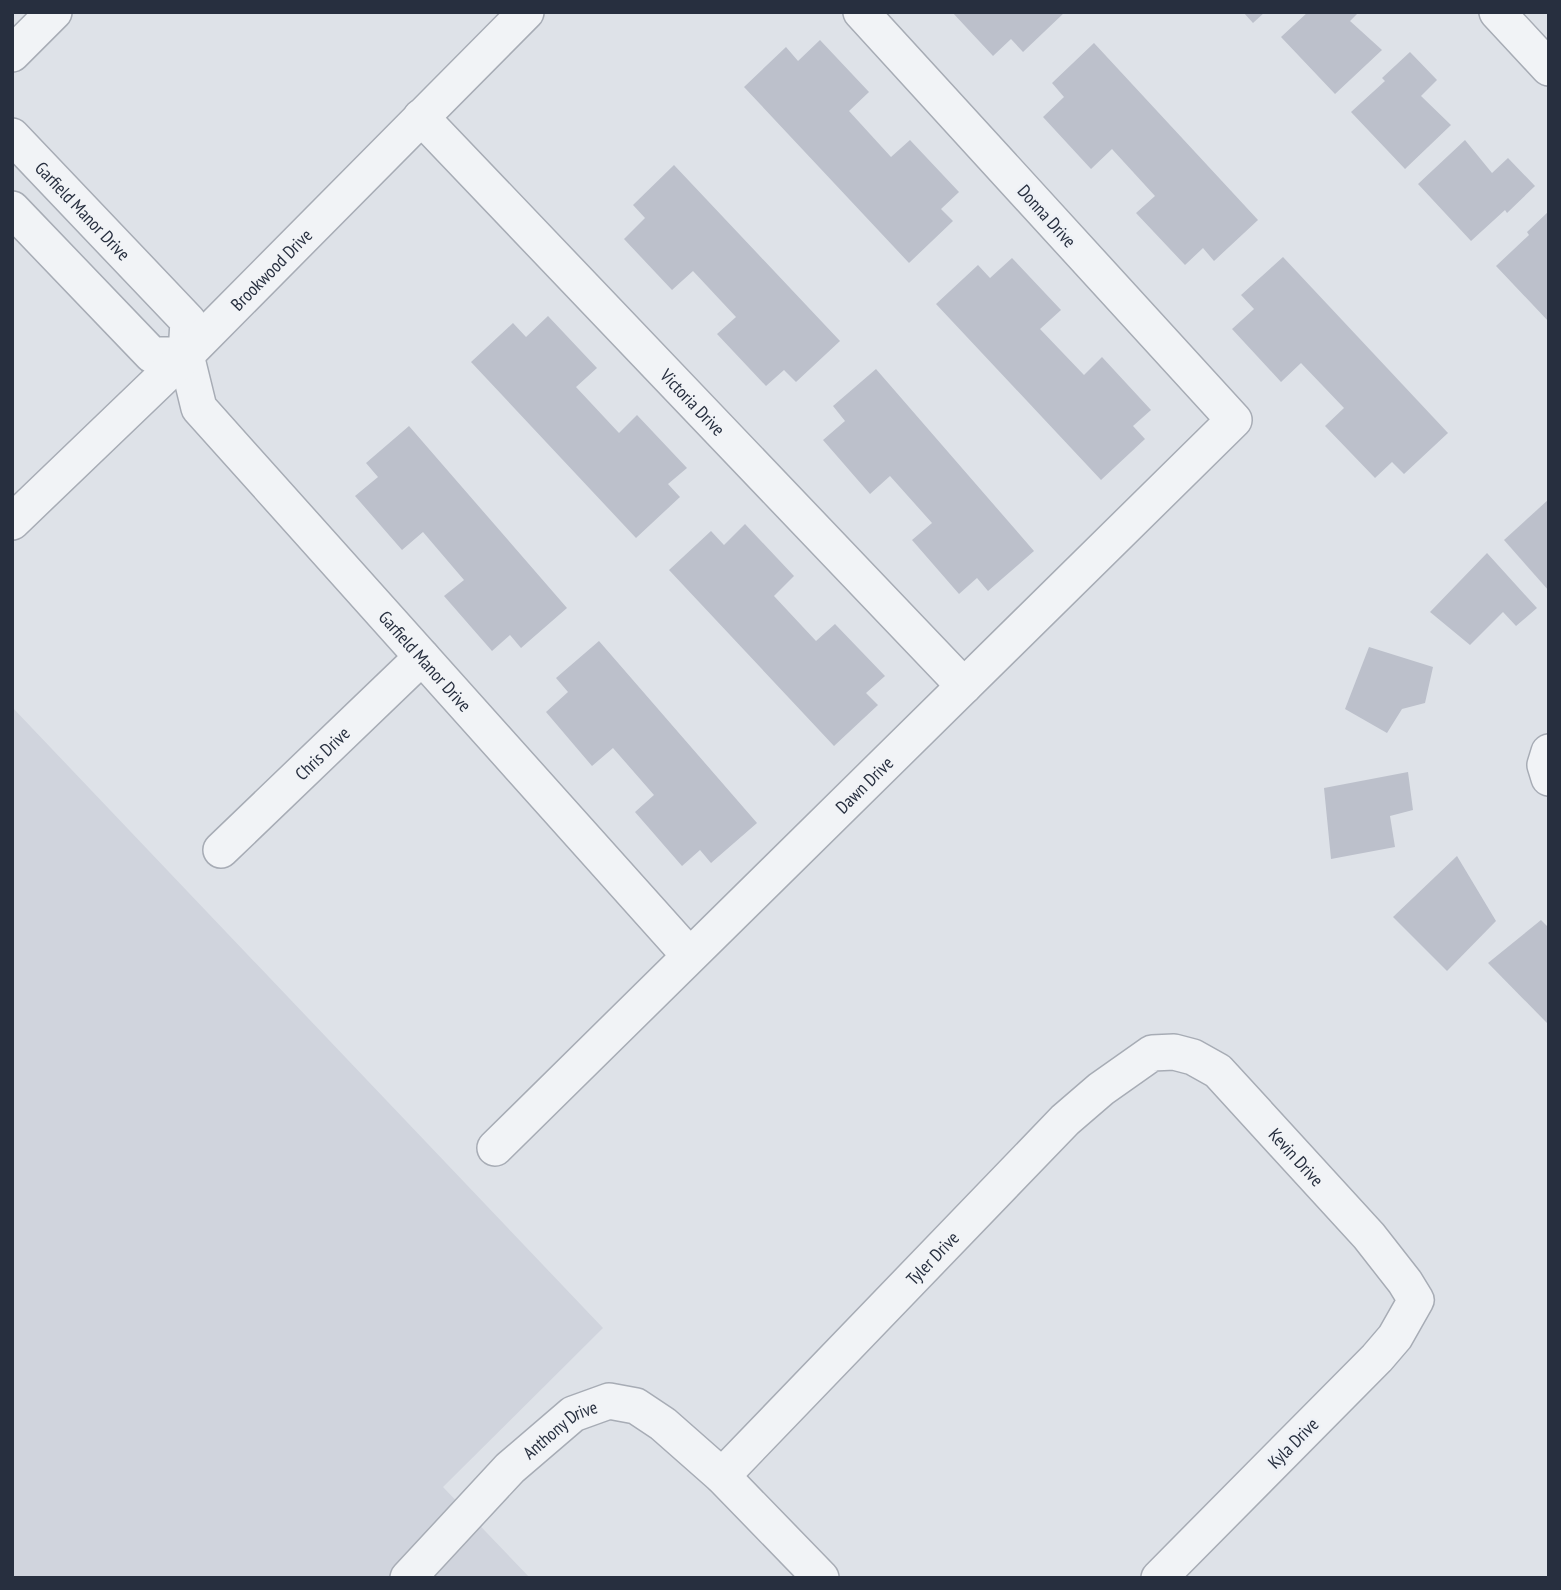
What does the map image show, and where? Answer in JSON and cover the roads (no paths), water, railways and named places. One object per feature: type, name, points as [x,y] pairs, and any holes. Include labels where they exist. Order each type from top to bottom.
[{"type":"street","points":[[12,54],[54,12]]},
{"type":"street","name":"Brookwood Drive","points":[[12,522],[186,355],[526,12]]},
{"type":"street","name":"Donna Drive","points":[[861,12],[1234,420]]},
{"type":"street","points":[[1497,12],[1549,68]]},
{"type":"street","name":"Victoria Drive","points":[[421,117],[964,686]]},
{"type":"street","name":"Garfield Manor Drive","points":[[12,136],[188,321],[186,355],[199,408],[690,955]]},
{"type":"street","points":[[12,209],[152,355],[186,355]]},
{"type":"street","name":"Dawn Drive","points":[[495,1148],[1234,420]]},
{"type":"street","name":"Chris Drive","points":[[221,850],[422,657]]},
{"type":"street","name":"Kevin Drive","points":[[1152,1053],[1174,1052],[1194,1057],[1218,1071],[1369,1236],[1416,1300]]},
{"type":"street","name":"Tyler Drive","points":[[722,1476],[1065,1120],[1101,1089],[1152,1053]]},
{"type":"street","name":"Kyla Drive","points":[[1159,1578],[1377,1359],[1395,1337],[1416,1300]]},
{"type":"street","name":"Anthony Drive","points":[[408,1578],[510,1468],[573,1414],[609,1401],[636,1406],[663,1423],[722,1476],[821,1578]]}]
